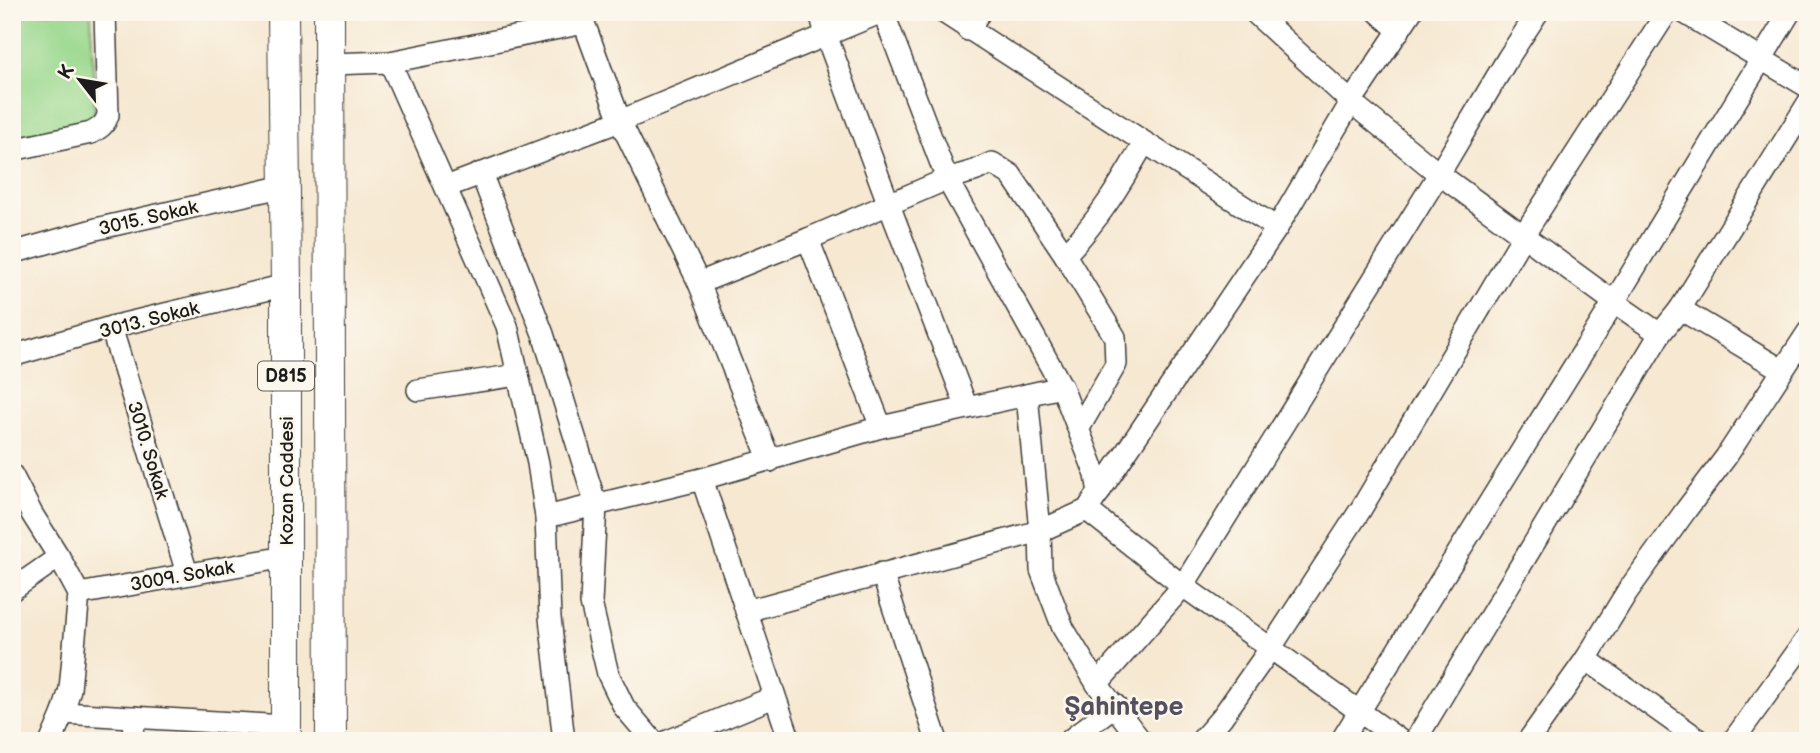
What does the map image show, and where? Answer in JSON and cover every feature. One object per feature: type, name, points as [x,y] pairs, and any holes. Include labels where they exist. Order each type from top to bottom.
[{"type":"highway","name":"Kozan Caddesi","points":[[283,12],[286,733]]},
{"type":"highway","name":"D815","points":[[329,12],[331,741]]},
{"type":"street","points":[[12,150],[92,133],[106,122],[105,12]]},
{"type":"street","points":[[820,12],[888,205],[967,408]]},
{"type":"street","points":[[446,187],[620,121],[883,12],[947,179],[1062,387],[1096,475],[1093,501]]},
{"type":"street","points":[[943,12],[974,21],[1144,143],[1278,228]]},
{"type":"street","points":[[1254,12],[1352,103],[1439,174],[1660,334]]},
{"type":"street","points":[[1378,12],[1399,31]]},
{"type":"street","points":[[746,611],[1040,531],[1093,501],[1278,228],[1352,103],[1411,12]]},
{"type":"street","points":[[1097,684],[1183,586],[1538,12]]},
{"type":"street","points":[[1201,741],[1222,717],[1270,649],[1361,509],[1523,236],[1667,12]]},
{"type":"street","points":[[1683,12],[1808,87]]},
{"type":"street","points":[[1341,741],[1614,302],[1790,12]]},
{"type":"street","points":[[329,64],[390,62],[583,17],[620,121],[699,283],[770,461]]},
{"type":"street","points":[[390,62],[507,326],[538,463],[547,517],[550,618],[564,741]]},
{"type":"street","points":[[1416,741],[1660,334],[1680,309],[1808,103]]},
{"type":"street","points":[[1065,255],[1087,232],[1110,200],[1144,143]]},
{"type":"street","points":[[699,283],[947,179],[992,163],[1011,175],[1065,255],[1115,337],[1116,365],[1079,428]]},
{"type":"street","points":[[481,173],[543,334],[596,505],[591,603],[608,674],[624,707],[653,741]]},
{"type":"street","name":"3015. Sokak","points":[[12,253],[96,229],[285,186]]},
{"type":"street","points":[[808,239],[881,428]]},
{"type":"street","name":"3013. Sokak","points":[[12,356],[111,327],[286,285]]},
{"type":"street","points":[[1680,309],[1783,370]]},
{"type":"street","name":"3010. Sokak","points":[[111,327],[187,573]]},
{"type":"street","points":[[1528,741],[1586,659],[1627,592],[1726,457],[1808,332]]},
{"type":"street","points":[[418,390],[518,375]]},
{"type":"street","points":[[547,517],[770,461],[881,428],[1062,387]]},
{"type":"street","points":[[1027,395],[1040,531],[1041,570],[1063,628],[1097,684],[1142,741]]},
{"type":"street","points":[[12,474],[22,514],[59,557],[79,594],[69,689],[63,713],[51,741]]},
{"type":"street","points":[[702,479],[790,741]]},
{"type":"street","points":[[1093,501],[1183,586],[1401,741]]},
{"type":"street","points":[[12,590],[59,557]]},
{"type":"street","name":"3009. Sokak","points":[[79,594],[285,557]]},
{"type":"street","points":[[882,573],[937,741]]},
{"type":"street","points":[[1733,741],[1808,637]]},
{"type":"street","points":[[1586,659],[1701,741]]},
{"type":"street","points":[[668,741],[774,697]]},
{"type":"street","points":[[1069,741],[1115,705]]},
{"type":"street","points":[[63,713],[134,717],[286,733]]},
{"type":"street","points":[[133,741],[134,717]]},
{"type":"green space","points":[[27,12],[91,12],[95,123],[12,138],[12,28]]},
{"type":"district","name":"Şahintepe","points":[[1124,706]]}]
